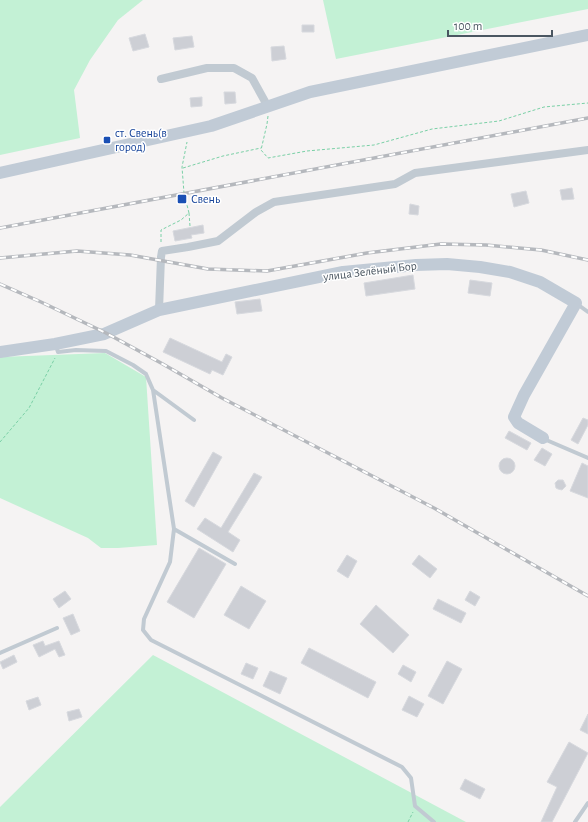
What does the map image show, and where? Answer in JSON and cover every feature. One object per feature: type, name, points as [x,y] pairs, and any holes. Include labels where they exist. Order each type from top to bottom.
[{"type":"street","points":[[0,173],[211,126],[310,92],[588,35]]},
{"type":"street","points":[[161,79],[207,68],[234,68],[252,78],[268,107]]},
{"type":"street","points":[[159,310],[161,253],[165,250],[218,241],[256,212],[274,202],[395,184],[415,172],[588,150]]},
{"type":"street","name":"улица Зелёный Бор","points":[[0,352],[56,348],[106,333],[159,310],[343,272],[416,265],[439,264],[480,267],[510,272],[540,282],[576,303]]},
{"type":"street","points":[[543,438],[518,423],[514,417],[524,395],[576,303]]},
{"type":"lane","points":[[576,303],[588,312]]},
{"type":"lane","points":[[56,348],[106,351],[134,365],[146,374],[153,390],[174,529],[170,562],[144,619],[143,630],[151,640],[402,767],[411,778],[415,806],[434,822]]},
{"type":"lane","points":[[153,390],[194,420]]},
{"type":"lane","points":[[543,438],[588,458]]},
{"type":"lane","points":[[174,529],[235,564]]},
{"type":"lane","points":[[0,653],[57,628]]},
{"type":"lane","points":[[575,822],[588,803]]},
{"type":"path","points":[[268,107],[267,124],[260,150],[268,158],[307,151],[374,145],[432,129],[499,121],[544,107],[588,102]]},
{"type":"path","points":[[188,136],[182,169],[184,193],[190,226]]},
{"type":"path","points":[[182,169],[223,156],[261,148]]},
{"type":"path","points":[[161,253],[161,230],[181,220],[188,213]]},
{"type":"path","points":[[0,442],[29,408],[56,348]]},
{"type":"path","points":[[408,822],[415,806]]},
{"type":"green space","points":[[0,0],[143,0],[118,20],[90,60],[74,90],[80,138],[0,155]]},
{"type":"green space","points":[[323,0],[588,0],[588,9],[336,59]]},
{"type":"green space","points":[[105,353],[146,377],[157,545],[101,548],[88,538],[0,498],[0,357]]},
{"type":"green space","points":[[153,655],[466,822],[0,822],[0,807]]},
{"type":"building","points":[[302,25],[314,25],[314,32],[302,32]]},
{"type":"building","points":[[145,34],[149,47],[133,51],[129,38]]},
{"type":"building","points":[[192,36],[194,47],[175,50],[173,38]]},
{"type":"building","points":[[284,46],[286,59],[272,61],[271,47]]},
{"type":"building","points":[[224,92],[235,92],[236,103],[225,104]]},
{"type":"building","points":[[202,97],[202,106],[191,107],[190,98]]},
{"type":"building","points":[[572,188],[574,199],[562,200],[560,190]]},
{"type":"building","points":[[526,191],[529,203],[514,207],[511,194]]},
{"type":"building","points":[[410,204],[419,206],[418,215],[409,214]]},
{"type":"building","points":[[203,225],[204,233],[191,235],[192,238],[175,241],[173,231]]},
{"type":"building","points":[[413,275],[415,289],[366,296],[364,283]]},
{"type":"building","points":[[470,280],[492,283],[490,296],[468,293]]},
{"type":"building","points":[[260,299],[262,311],[237,314],[235,302]]},
{"type":"building","points":[[170,338],[222,362],[226,354],[232,357],[223,375],[212,370],[210,374],[163,352]]},
{"type":"building","points":[[583,418],[588,420],[588,425],[578,444],[571,440]]},
{"type":"building","points":[[509,431],[531,443],[527,450],[505,438]]},
{"type":"building","points":[[542,448],[552,454],[545,466],[534,460]]},
{"type":"building","points":[[213,452],[222,457],[194,507],[185,501]]},
{"type":"building","points":[[507,458],[514,463],[515,466],[510,473],[507,474],[500,469],[499,466],[504,459]]},
{"type":"building","points":[[582,463],[588,466],[588,498],[570,491]]},
{"type":"building","points":[[254,473],[262,477],[228,532],[240,540],[233,552],[197,529],[205,518],[221,528]]},
{"type":"building","points":[[558,480],[563,480],[566,486],[562,490],[556,488],[555,483]]},
{"type":"building","points":[[199,548],[226,564],[194,618],[167,602]]},
{"type":"building","points":[[347,555],[357,561],[348,578],[337,571]]},
{"type":"building","points":[[419,555],[437,569],[430,578],[412,564]]},
{"type":"building","points":[[241,586],[266,601],[249,629],[224,615]]},
{"type":"building","points":[[65,591],[71,599],[59,608],[53,599]]},
{"type":"building","points":[[470,591],[480,597],[475,606],[465,600]]},
{"type":"building","points":[[438,599],[466,613],[461,623],[433,609]]},
{"type":"building","points":[[376,605],[409,635],[393,653],[360,624]]},
{"type":"building","points":[[73,614],[80,631],[71,635],[63,618]]},
{"type":"building","points":[[43,641],[45,646],[59,641],[65,655],[59,657],[55,649],[39,657],[33,645]]},
{"type":"building","points":[[309,648],[376,682],[368,698],[301,663]]},
{"type":"building","points":[[14,655],[17,662],[3,669],[0,662]]},
{"type":"building","points":[[447,661],[462,669],[443,704],[428,696]]},
{"type":"building","points":[[246,663],[258,668],[253,679],[241,674]]},
{"type":"building","points":[[403,665],[416,672],[411,682],[398,674]]},
{"type":"building","points":[[270,671],[287,678],[280,694],[263,686]]},
{"type":"building","points":[[409,696],[424,704],[417,717],[402,710]]},
{"type":"building","points":[[38,697],[41,705],[29,710],[26,701]]},
{"type":"building","points":[[79,709],[82,717],[69,721],[67,712]]},
{"type":"building","points":[[588,714],[588,734],[580,730]]},
{"type":"building","points":[[569,742],[588,753],[552,822],[541,822],[557,787],[547,782]]},
{"type":"building","points":[[465,779],[485,789],[480,799],[460,789]]},
{"type":"railway","points":[[0,228],[588,118]]},
{"type":"railway","points":[[0,258],[77,251],[130,255],[208,269],[267,271],[367,253],[441,244],[486,245],[541,250],[588,260]]},
{"type":"railway","points":[[0,284],[106,333],[222,398],[434,508],[588,596]]},
{"type":"place","name":"ст. Свень(в город)","points":[[107,140]]},
{"type":"place","name":"Свень","points":[[182,199]]}]
